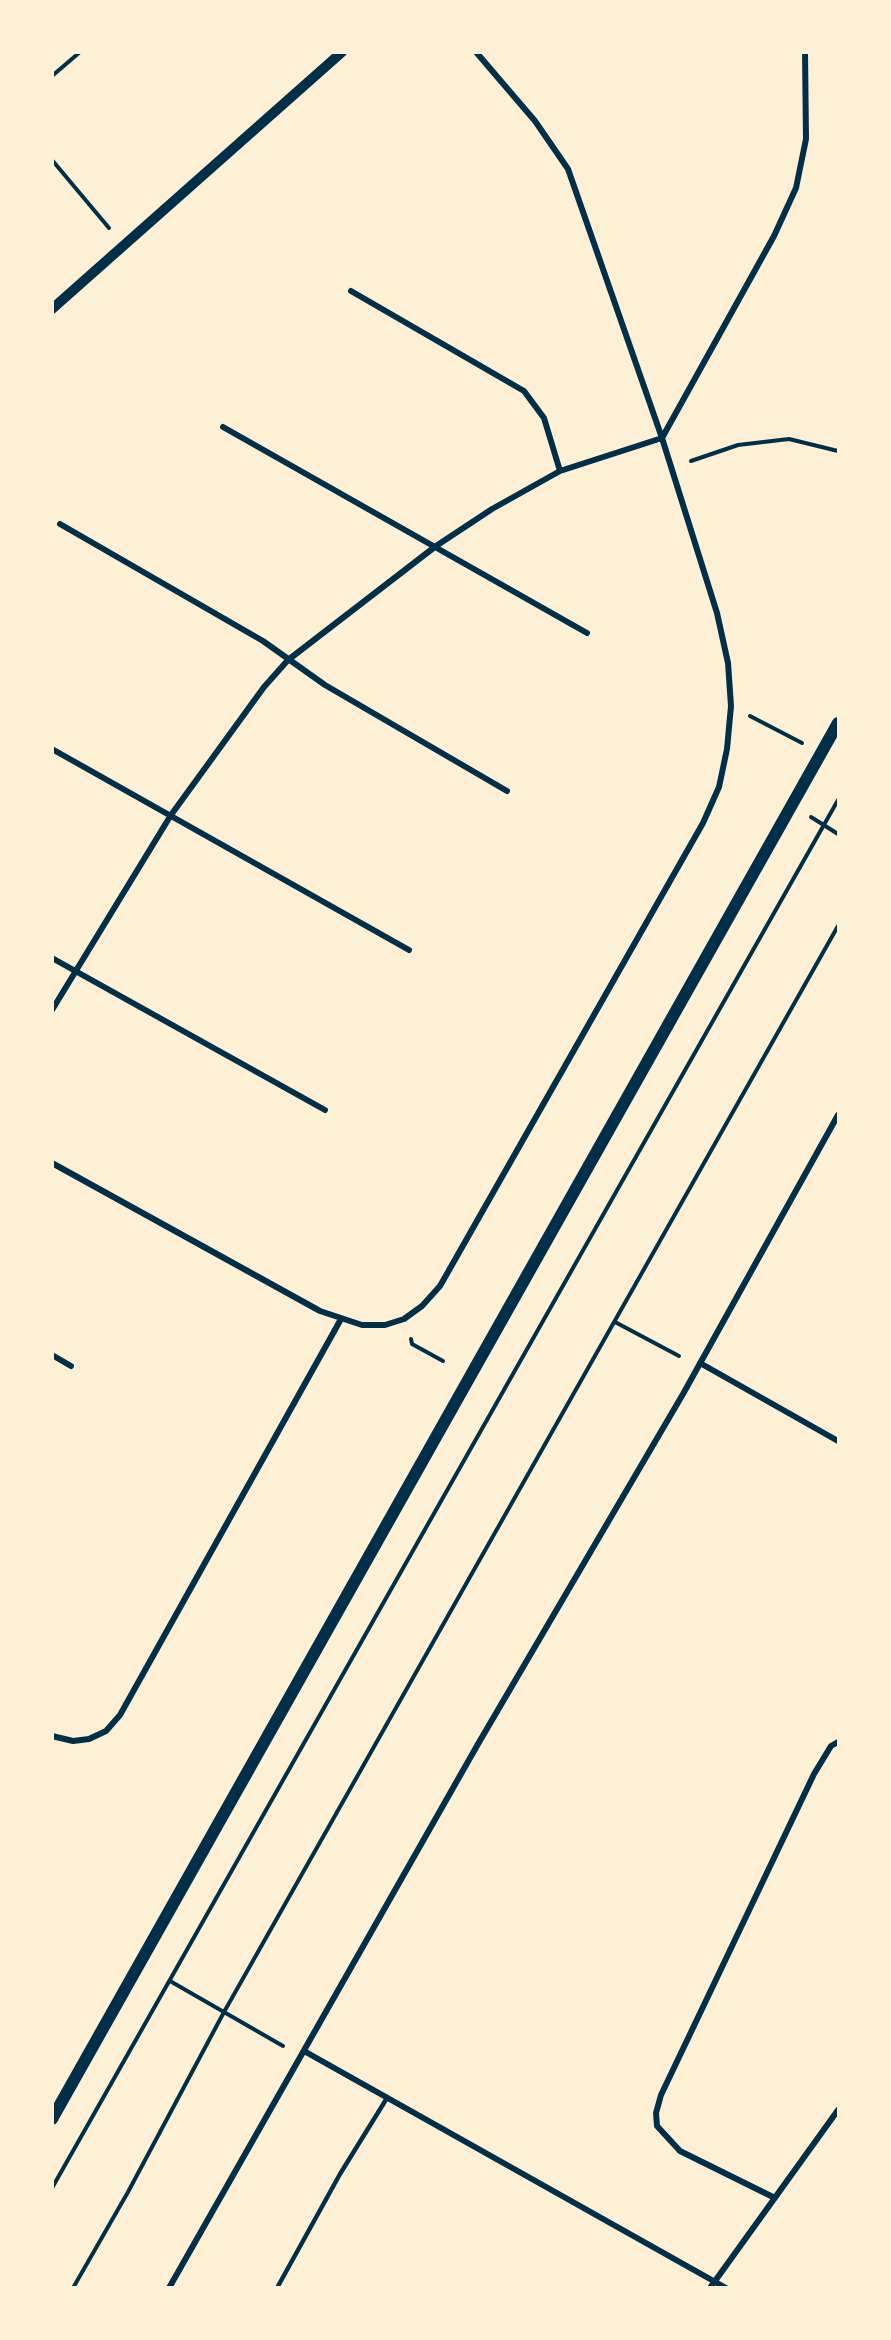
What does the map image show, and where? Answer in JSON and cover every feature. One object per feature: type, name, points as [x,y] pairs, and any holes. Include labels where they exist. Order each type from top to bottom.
[{"type":"main road","points":[[52,2119],[838,723]]},
{"type":"street","points":[[52,309],[342,52]]},
{"type":"street","points":[[52,1163],[320,1311],[362,1325],[385,1325],[404,1319],[422,1306],[440,1286],[703,823],[719,787],[728,749],[731,706],[728,663],[717,613],[672,468],[568,169],[535,121],[476,52]]},
{"type":"street","points":[[52,1010],[171,815],[264,687],[288,660],[436,546],[492,509],[560,471],[662,438],[774,236],[796,188],[806,139],[805,52]]},
{"type":"street","points":[[351,291],[524,391],[544,418],[560,471]]},
{"type":"street","points":[[223,427],[587,633]]},
{"type":"street","points":[[60,524],[263,641],[325,685],[507,791]]},
{"type":"street","points":[[52,749],[409,950]]},
{"type":"street","points":[[52,958],[325,1110]]},
{"type":"street","points":[[169,2288],[472,1754],[700,1363],[838,1115]]},
{"type":"street","points":[[52,1736],[73,1741],[89,1739],[106,1731],[120,1715],[341,1319]]},
{"type":"street","points":[[52,1355],[72,1366]]},
{"type":"street","points":[[700,1363],[838,1441]]},
{"type":"street","points":[[775,2198],[680,2151],[657,2126],[656,2113],[661,2095],[814,1774],[831,1746],[838,1742]]},
{"type":"street","points":[[304,2051],[726,2288]]},
{"type":"street","points":[[710,2288],[838,2110]]},
{"type":"lane","points":[[277,2288],[340,2174],[387,2098]]},
{"type":"path","points":[[52,76],[80,52]]},
{"type":"path","points":[[52,160],[123,244]]},
{"type":"path","points":[[672,468],[738,445],[789,440],[838,451]]},
{"type":"path","points":[[731,706],[821,753]]},
{"type":"path","points":[[52,2188],[838,800]]},
{"type":"path","points":[[792,806],[838,834]]},
{"type":"path","points":[[73,2288],[128,2192],[224,2012],[838,926]]},
{"type":"path","points":[[404,1319],[412,1344],[443,1361]]},
{"type":"path","points":[[615,1322],[676,1355]]},
{"type":"path","points":[[170,1980],[284,2046]]}]
